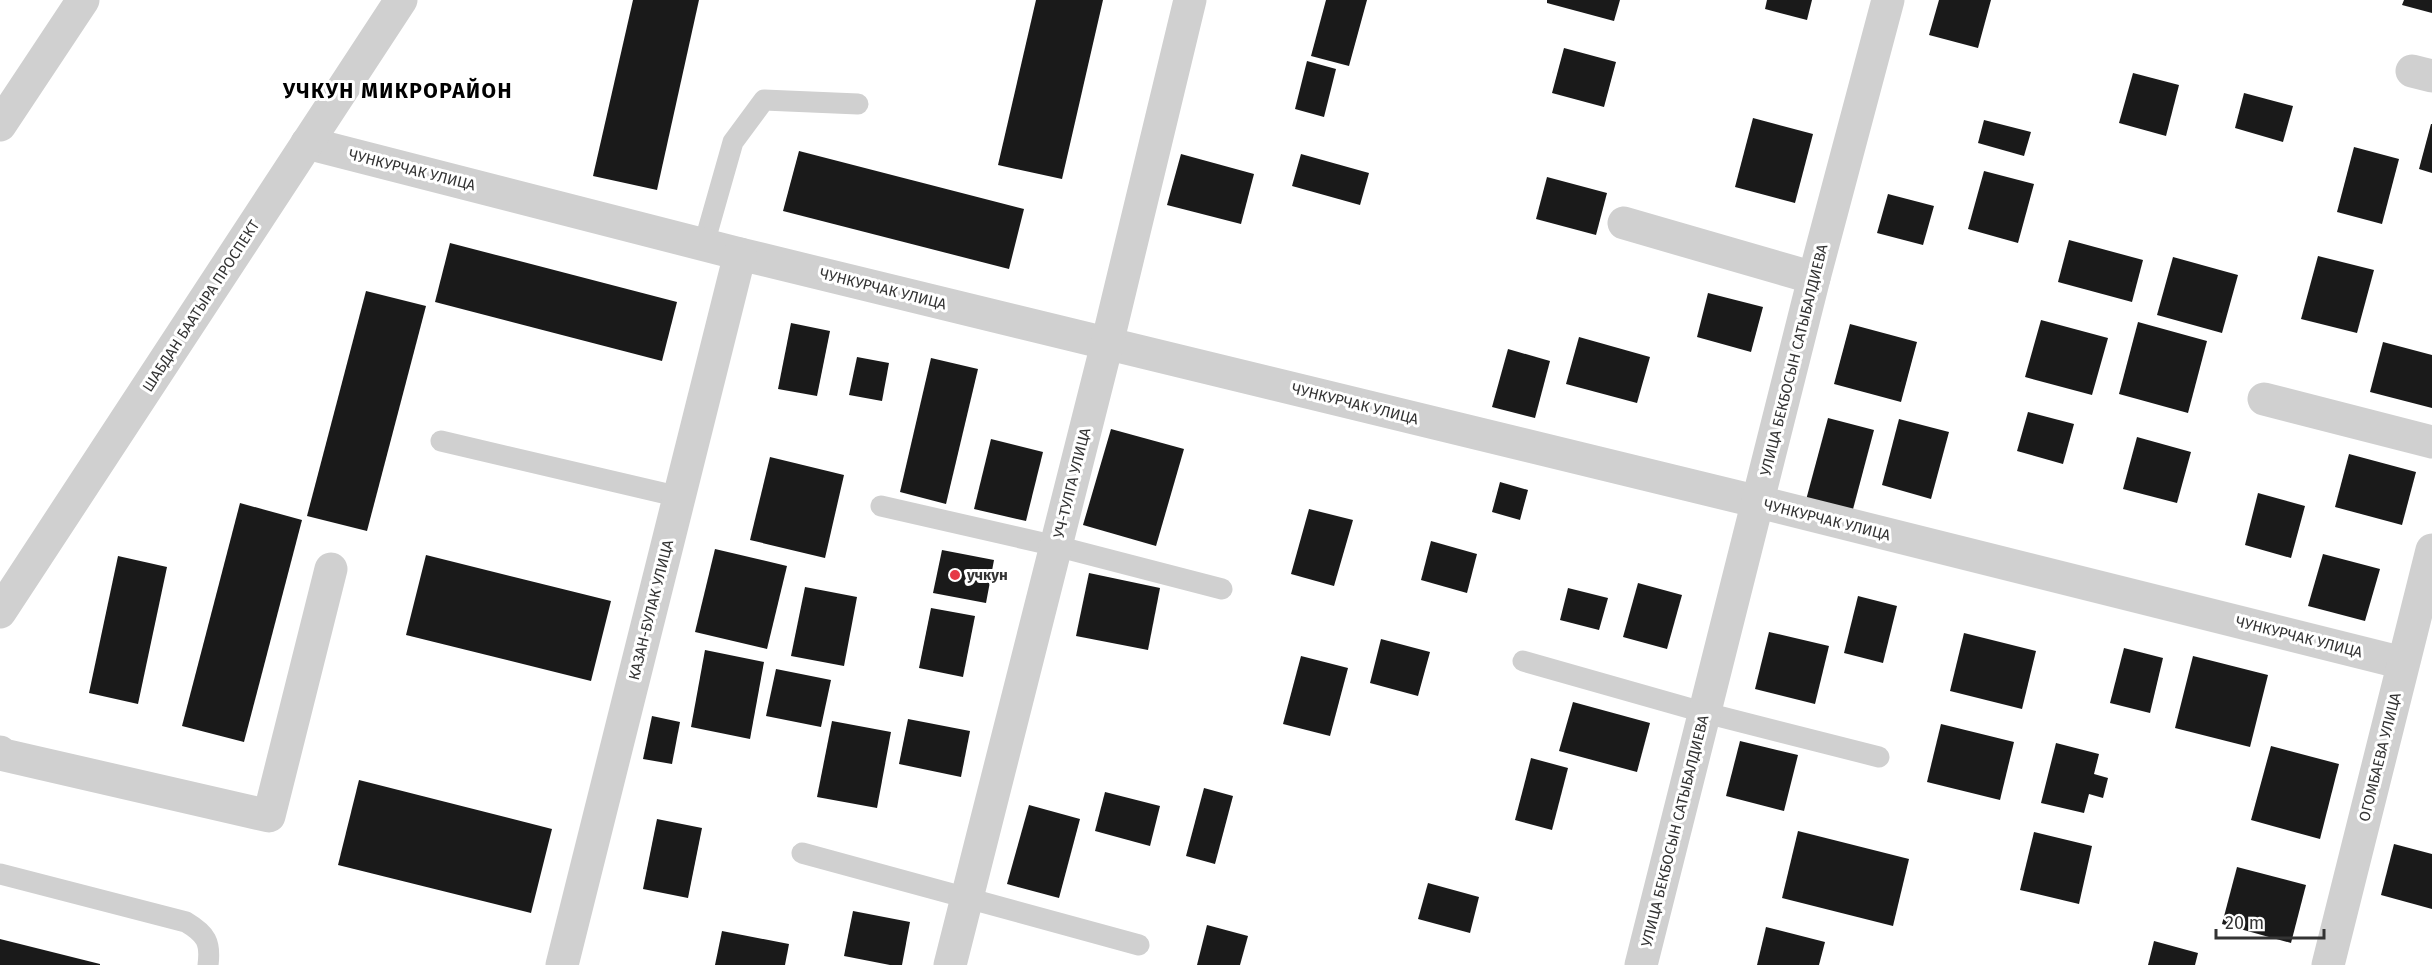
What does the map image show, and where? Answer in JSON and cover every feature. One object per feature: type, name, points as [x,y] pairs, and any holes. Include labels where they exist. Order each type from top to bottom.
[{"type":"street","points":[[0,125],[83,0]]},
{"type":"street","name":"ШАБДАН БААТЫРА ПРОСПЕКТ","points":[[0,612],[401,0]]},
{"type":"street","name":"УЧ-ТУЛГА УЛИЦА","points":[[950,965],[1107,344],[1190,0]]},
{"type":"street","name":"УЛИЦА БЕКБОСЫН САТЫБАЛДИЕВА","points":[[1641,965],[1814,278],[1888,0]]},
{"type":"street","name":"ЧУНКУРЧАК УЛИЦА","points":[[307,143],[740,254],[1759,502],[2403,663]]},
{"type":"street","points":[[1624,223],[1814,278]]},
{"type":"street","name":"КАЗАН-БУЛАК УЛИЦА","points":[[562,965],[740,254]]},
{"type":"street","points":[[2264,399],[2432,442]]},
{"type":"street","name":"ОГОМБАЕВА УЛИЦА","points":[[2328,965],[2432,550]]},
{"type":"street","points":[[0,752],[4,755],[269,816],[331,569]]},
{"type":"lane","points":[[704,244],[733,142],[764,99],[858,104]]},
{"type":"lane","points":[[441,441],[680,497]]},
{"type":"lane","points":[[881,506],[1056,546],[1222,589]]},
{"type":"lane","points":[[1523,661],[1706,713],[1879,757]]},
{"type":"lane","points":[[802,854],[1139,945]]},
{"type":"lane","points":[[0,874],[186,922],[202,932],[210,950],[208,965]]},
{"type":"building","points":[[633,0],[699,0],[657,190],[593,176]]},
{"type":"building","points":[[1036,0],[1103,0],[1062,179],[998,165]]},
{"type":"building","points":[[1326,0],[1367,0],[1349,66],[1311,56]]},
{"type":"building","points":[[1547,0],[1620,0],[1614,21],[1547,3]]},
{"type":"building","points":[[1767,0],[1812,0],[1807,20],[1765,9]]},
{"type":"building","points":[[1939,0],[1991,0],[1978,48],[1929,35]]},
{"type":"building","points":[[2404,0],[2432,0],[2432,13],[2402,5]]},
{"type":"building","points":[[1564,48],[1616,62],[1604,107],[1552,93]]},
{"type":"building","points":[[1307,61],[1336,69],[1324,117],[1295,109]]},
{"type":"building","points":[[2133,73],[2179,85],[2166,136],[2119,123]]},
{"type":"building","points":[[2244,93],[2293,106],[2283,142],[2235,128]]},
{"type":"building","points":[[1753,118],[1813,134],[1795,203],[1735,187]]},
{"type":"building","points":[[1984,120],[2031,132],[2024,156],[1978,143]]},
{"type":"building","points":[[2432,124],[2432,173],[2419,169]]},
{"type":"building","points":[[2354,147],[2399,159],[2382,224],[2337,212]]},
{"type":"building","points":[[799,151],[1024,209],[1009,269],[783,211]]},
{"type":"building","points":[[1181,154],[1254,174],[1241,224],[1167,205]]},
{"type":"building","points":[[1301,154],[1369,173],[1360,205],[1292,186]]},
{"type":"building","points":[[1984,171],[2034,184],[2018,243],[1968,229]]},
{"type":"building","points":[[1547,177],[1607,193],[1596,235],[1536,219]]},
{"type":"building","points":[[1888,194],[1934,206],[1923,245],[1877,233]]},
{"type":"building","points":[[2069,240],[2143,260],[2132,302],[2058,282]]},
{"type":"building","points":[[450,243],[677,302],[662,361],[435,302]]},
{"type":"building","points":[[2318,256],[2374,270],[2357,333],[2301,319]]},
{"type":"building","points":[[2173,257],[2238,275],[2222,333],[2157,315]]},
{"type":"building","points":[[366,291],[426,306],[367,531],[307,516]]},
{"type":"building","points":[[1708,293],[1763,307],[1751,352],[1697,337]]},
{"type":"building","points":[[2041,320],[2108,338],[2092,395],[2025,377]]},
{"type":"building","points":[[2138,322],[2207,341],[2188,413],[2119,394]]},
{"type":"building","points":[[791,323],[830,331],[817,396],[778,389]]},
{"type":"building","points":[[1850,324],[1917,342],[1901,402],[1834,384]]},
{"type":"building","points":[[1579,337],[1650,357],[1637,403],[1566,384]]},
{"type":"building","points":[[2383,342],[2432,355],[2432,408],[2370,392]]},
{"type":"building","points":[[1508,349],[1550,361],[1535,418],[1492,407]]},
{"type":"building","points":[[857,357],[889,363],[882,401],[849,395]]},
{"type":"building","points":[[931,358],[978,369],[946,504],[900,492]]},
{"type":"building","points":[[2028,412],[2074,424],[2063,464],[2017,451]]},
{"type":"building","points":[[1828,418],[1874,430],[1852,513],[1806,500]]},
{"type":"building","points":[[1899,419],[1949,432],[1931,499],[1882,485]]},
{"type":"building","points":[[1111,429],[1184,449],[1156,546],[1083,525]]},
{"type":"building","points":[[2137,437],[2191,452],[2177,503],[2123,489]]},
{"type":"building","points":[[991,439],[1043,452],[1026,521],[974,509]]},
{"type":"building","points":[[2349,454],[2416,472],[2402,525],[2335,507]]},
{"type":"building","points":[[770,457],[844,475],[825,558],[750,540]]},
{"type":"building","points":[[1500,482],[1528,490],[1520,520],[1492,512]]},
{"type":"building","points":[[2258,493],[2305,506],[2291,558],[2245,545]]},
{"type":"building","points":[[240,503],[302,520],[244,742],[182,726]]},
{"type":"building","points":[[1309,509],[1353,520],[1334,586],[1291,574]]},
{"type":"building","points":[[1431,541],[1477,554],[1467,593],[1421,580]]},
{"type":"building","points":[[715,549],[787,566],[767,649],[695,632]]},
{"type":"building","points":[[942,550],[994,560],[986,603],[933,593]]},
{"type":"building","points":[[2323,554],[2380,569],[2365,621],[2308,606]]},
{"type":"building","points":[[426,555],[611,601],[591,681],[406,635]]},
{"type":"building","points":[[118,556],[167,567],[138,704],[89,693]]},
{"type":"building","points":[[1089,573],[1160,588],[1148,650],[1076,636]]},
{"type":"building","points":[[1638,583],[1682,595],[1667,649],[1623,637]]},
{"type":"building","points":[[805,587],[857,597],[844,666],[791,656]]},
{"type":"building","points":[[1568,588],[1608,598],[1599,630],[1560,620]]},
{"type":"building","points":[[1858,596],[1897,606],[1883,663],[1844,653]]},
{"type":"building","points":[[931,608],[975,616],[963,677],[919,668]]},
{"type":"building","points":[[1769,632],[1829,646],[1815,704],[1755,689]]},
{"type":"building","points":[[1964,633],[2036,651],[2022,709],[1950,691]]},
{"type":"building","points":[[1381,639],[1430,652],[1418,696],[1370,683]]},
{"type":"building","points":[[2124,648],[2163,658],[2150,713],[2110,703]]},
{"type":"building","points":[[705,650],[764,662],[750,739],[691,727]]},
{"type":"building","points":[[1301,656],[1348,668],[1330,736],[1283,724]]},
{"type":"building","points":[[2193,656],[2268,675],[2250,747],[2175,728]]},
{"type":"building","points":[[776,669],[831,680],[821,727],[766,716]]},
{"type":"building","points":[[1573,702],[1650,723],[1637,772],[1559,751]]},
{"type":"building","points":[[652,716],[680,722],[672,764],[643,759]]},
{"type":"building","points":[[908,719],[970,731],[961,777],[899,764]]},
{"type":"building","points":[[832,721],[891,732],[877,808],[817,797]]},
{"type":"building","points":[[1941,724],[2014,742],[2000,800],[1927,782]]},
{"type":"building","points":[[1740,741],[1798,755],[1784,811],[1726,796]]},
{"type":"building","points":[[2056,743],[2099,754],[2094,774],[2108,778],[2103,798],[2089,794],[2084,813],[2041,803]]},
{"type":"building","points":[[2271,746],[2339,764],[2320,839],[2251,820]]},
{"type":"building","points":[[1531,758],[1568,768],[1552,830],[1515,820]]},
{"type":"building","points":[[359,780],[552,829],[531,913],[338,865]]},
{"type":"building","points":[[1204,788],[1233,796],[1215,864],[1186,856]]},
{"type":"building","points":[[1105,792],[1160,806],[1150,846],[1095,831]]},
{"type":"building","points":[[1029,805],[1080,819],[1059,898],[1007,884]]},
{"type":"building","points":[[657,819],[702,828],[688,898],[643,889]]},
{"type":"building","points":[[1798,831],[1909,859],[1893,926],[1782,898]]},
{"type":"building","points":[[2034,832],[2092,846],[2079,904],[2020,890]]},
{"type":"building","points":[[2394,844],[2432,854],[2432,909],[2381,895]]},
{"type":"building","points":[[2237,867],[2306,885],[2291,943],[2222,924]]},
{"type":"building","points":[[1428,883],[1479,897],[1470,933],[1418,919]]},
{"type":"building","points":[[853,911],[910,922],[902,965],[890,965],[844,956]]},
{"type":"building","points":[[1207,925],[1248,936],[1240,965],[1197,965]]},
{"type":"building","points":[[1766,927],[1825,942],[1819,965],[1757,965]]},
{"type":"building","points":[[722,931],[789,944],[785,965],[715,965]]},
{"type":"building","points":[[0,939],[100,964],[100,965],[0,965]]},
{"type":"building","points":[[2154,941],[2198,953],[2195,965],[2148,965]]},
{"type":"place","name":"учкун","points":[[955,575]]},
{"type":"district","name":"УЧКУН МИКРОРАЙОН","points":[[398,91]]}]
